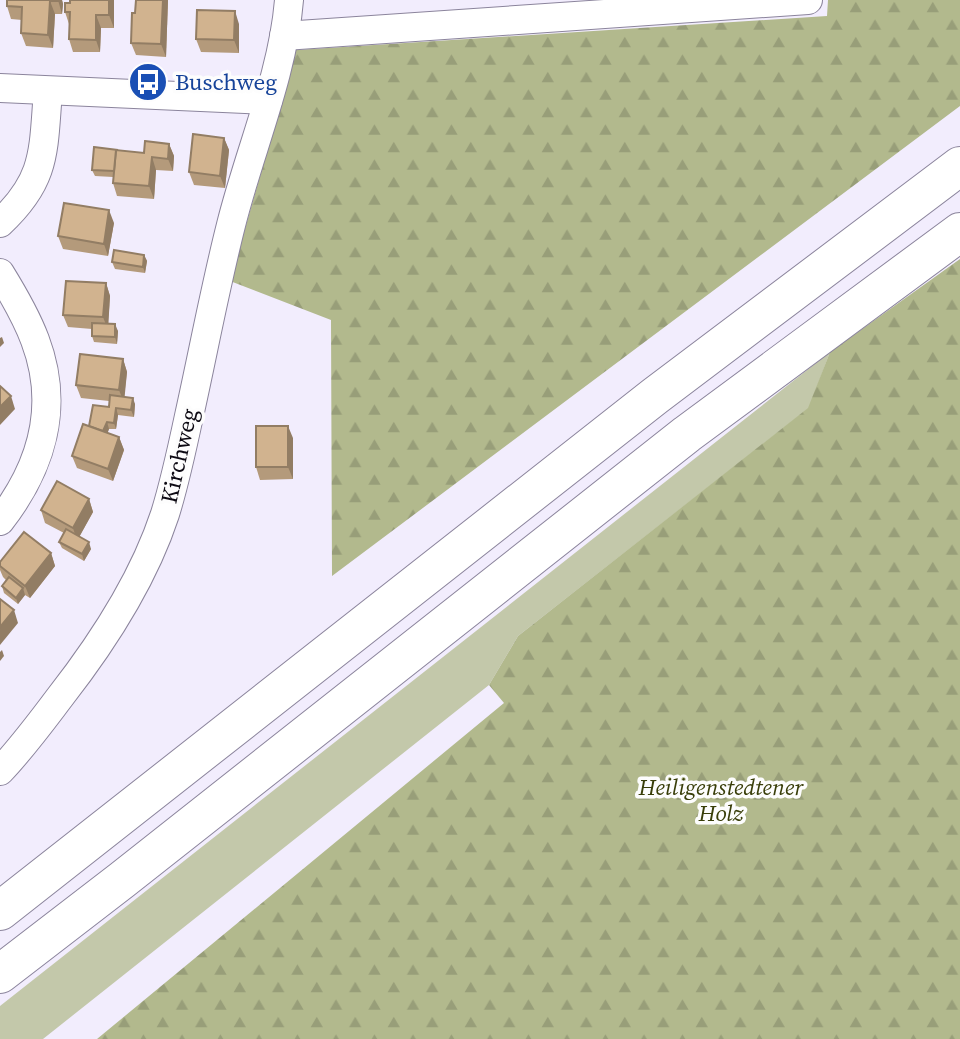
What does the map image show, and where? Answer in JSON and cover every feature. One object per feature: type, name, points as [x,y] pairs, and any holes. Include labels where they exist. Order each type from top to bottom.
[{"type":"highway","points":[[0,911],[655,396],[960,166]]},
{"type":"highway","points":[[0,974],[687,434],[960,232]]},
{"type":"street","name":"Kirchweg","points":[[0,771],[54,706],[106,634],[158,533],[176,475],[230,226],[268,100],[284,36],[289,0]]},
{"type":"street","points":[[284,36],[480,12],[808,0]]},
{"type":"street","points":[[0,88],[268,100]]},
{"type":"street","points":[[0,223],[22,200],[36,176],[42,154],[48,91]]},
{"type":"street","points":[[0,273],[34,338],[44,370],[47,395],[44,430],[35,463],[26,483],[0,521]]},
{"type":"green space","points":[[828,0],[960,0],[960,106],[332,576],[331,320],[230,281],[296,50],[827,16]]},
{"type":"green space","name":"Heiligenstedtener Holz","points":[[960,259],[960,1039],[97,1039],[504,703],[489,685],[518,636],[808,408],[830,352]]},
{"type":"green space","points":[[830,352],[809,408],[518,636],[489,685],[43,1039],[0,1039],[0,1006]]},
{"type":"building","points":[[7,0],[58,0],[50,1],[48,35],[21,33],[22,7],[7,6]]},
{"type":"building","points":[[70,0],[109,0],[109,15],[96,15],[96,40],[69,39],[70,12],[65,12],[65,3],[70,3]]},
{"type":"building","points":[[136,0],[163,0],[161,44],[131,43],[132,13],[135,13]]},
{"type":"building","points":[[197,10],[235,11],[234,40],[196,39]]},
{"type":"building","points":[[193,134],[224,138],[220,176],[189,172]]},
{"type":"building","points":[[145,141],[169,144],[168,159],[152,157],[149,186],[113,183],[116,150],[144,153]]},
{"type":"building","points":[[94,147],[118,150],[114,171],[92,170]]},
{"type":"building","points":[[64,203],[109,210],[104,244],[58,236]]},
{"type":"building","points":[[114,250],[144,255],[143,267],[112,262]]},
{"type":"building","points":[[66,281],[106,283],[103,317],[63,315]]},
{"type":"building","points":[[92,323],[115,324],[115,337],[92,336]]},
{"type":"building","points":[[80,354],[123,359],[119,390],[76,385]]},
{"type":"building","points":[[0,386],[11,396],[0,407]]},
{"type":"building","points":[[110,395],[133,398],[131,410],[116,408],[114,423],[107,422],[103,431],[89,426],[93,405],[109,407]]},
{"type":"building","points":[[83,424],[119,437],[108,469],[72,456]]},
{"type":"building","points":[[256,426],[288,426],[288,467],[256,467]]},
{"type":"building","points":[[57,481],[89,499],[73,528],[41,510]]},
{"type":"building","points":[[66,529],[89,542],[82,554],[59,542]]},
{"type":"building","points":[[24,532],[51,553],[25,586],[0,566],[0,562]]},
{"type":"building","points":[[9,577],[23,588],[16,598],[2,586]]},
{"type":"building","points":[[0,599],[14,610],[0,627]]},
{"type":"place","name":"Buschweg","points":[[148,82]]}]
